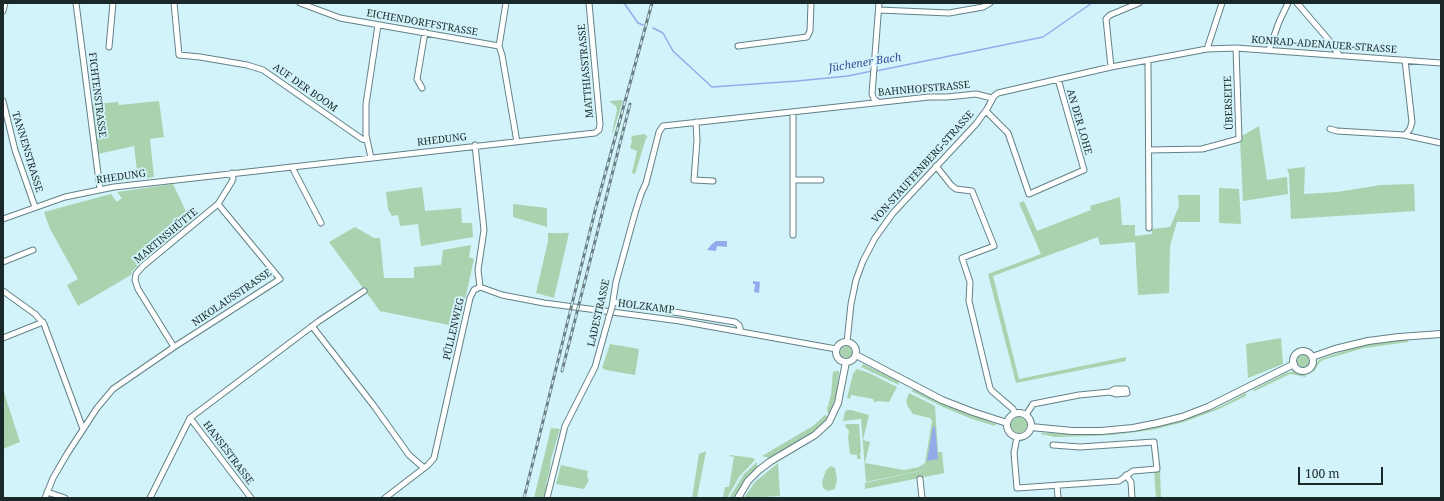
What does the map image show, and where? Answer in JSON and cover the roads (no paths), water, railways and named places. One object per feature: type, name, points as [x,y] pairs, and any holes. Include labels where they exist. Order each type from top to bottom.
[{"type":"street","points":[[3,11],[5,3]]},
{"type":"street","name":"FICHTENSTRASSE","points":[[76,3],[100,189]]},
{"type":"street","points":[[109,47],[113,3]]},
{"type":"street","name":"AUF DER BOOM","points":[[174,3],[179,55],[248,65],[263,70],[362,139],[368,140]]},
{"type":"street","name":"EICHENDORFFSTRASSE","points":[[300,3],[335,17],[499,46]]},
{"type":"street","points":[[506,3],[499,46],[502,55],[517,142]]},
{"type":"street","name":"MATTHIASSTRASSE","points":[[589,3],[600,124],[599,130],[593,133]]},
{"type":"street","points":[[738,46],[807,37],[810,31],[811,3]]},
{"type":"street","points":[[879,3],[872,97],[874,100],[879,102]]},
{"type":"street","points":[[879,10],[950,12],[983,7],[990,3]]},
{"type":"street","points":[[1112,67],[1106,19],[1108,16],[1139,3]]},
{"type":"street","points":[[992,98],[1001,91],[1206,48],[1222,3]]},
{"type":"street","points":[[1269,50],[1279,22],[1288,3]]},
{"type":"street","points":[[1297,3],[1339,55]]},
{"type":"street","points":[[371,158],[366,135],[366,104],[378,25]]},
{"type":"street","points":[[422,88],[417,79],[425,32]]},
{"type":"street","name":"KONRAD-ADENAUER-STRASSE","points":[[1206,48],[1269,50],[1441,63]]},
{"type":"street","name":"ÜBERSEITE","points":[[1149,150],[1202,149],[1239,139],[1236,48]]},
{"type":"street","points":[[1148,60],[1149,228]]},
{"type":"street","points":[[1404,135],[1410,129],[1412,122],[1405,60]]},
{"type":"street","name":"AN DER LOHE","points":[[986,111],[1009,135],[1029,194],[1084,170],[1058,79]]},
{"type":"street","name":"BAHNHOFSTRASSE","points":[[661,128],[664,126],[696,122],[929,96],[947,97],[981,94],[992,98]]},
{"type":"street","name":"VON-STAUFFENBERG-STRASSE","points":[[847,342],[854,289],[859,270],[867,252],[886,221],[976,124],[986,111],[992,98]]},
{"type":"street","name":"TANNENSTRASSE","points":[[3,101],[15,150],[35,207]]},
{"type":"street","points":[[793,112],[793,235]]},
{"type":"street","points":[[696,122],[697,140],[694,180],[713,181]]},
{"type":"street","name":"LADESTRASSE","points":[[547,498],[565,426],[595,366],[612,305],[617,278],[661,128]]},
{"type":"street","points":[[1330,129],[1337,131],[1404,135],[1441,143]]},
{"type":"street","name":"RHEDUNG","points":[[3,219],[65,197],[100,189],[476,145],[593,133]]},
{"type":"street","points":[[476,145],[484,230],[478,270],[480,287]]},
{"type":"street","points":[[936,166],[948,182],[956,189],[972,191],[994,246],[962,258],[970,282],[969,302],[990,388],[1012,409],[1015,414]]},
{"type":"street","points":[[293,167],[321,223]]},
{"type":"street","name":"MARTINSHÜTTE","points":[[174,346],[138,289],[135,280],[136,274],[142,266],[218,204],[233,179],[232,173]]},
{"type":"street","points":[[793,180],[821,180]]},
{"type":"street","name":"NIKOLAUSSTRASSE","points":[[174,346],[280,279],[218,204]]},
{"type":"street","points":[[3,262],[33,250]]},
{"type":"street","name":"HOLZKAMP","points":[[480,287],[502,295],[544,303],[673,320],[836,349]]},
{"type":"street","name":"PÜLLENWEG","points":[[385,498],[424,468],[433,460],[436,454],[470,298],[474,290],[480,287]]},
{"type":"street","points":[[3,291],[35,314],[43,322],[83,429]]},
{"type":"street","points":[[150,498],[190,418],[312,326],[341,305],[364,291]]},
{"type":"street","name":"HOLZKAMP","points":[[612,305],[735,322],[739,325],[741,331]]},
{"type":"street","points":[[3,338],[43,322]]},
{"type":"street","points":[[312,326],[374,406],[409,455],[424,468]]},
{"type":"street","points":[[1312,357],[1335,349],[1368,341],[1441,334]]},
{"type":"street","points":[[847,342],[855,346],[856,355],[852,360],[846,362],[838,358],[836,349],[841,343],[847,342]]},
{"type":"street","points":[[45,498],[55,473],[83,429],[113,389],[174,346]]},
{"type":"street","points":[[1300,352],[1307,352],[1312,357],[1312,364],[1308,370],[1300,370],[1294,364],[1294,358],[1300,352]]},
{"type":"street","points":[[856,355],[942,400],[972,412],[1007,423]]},
{"type":"street","points":[[738,498],[748,481],[759,470],[771,461],[815,435],[828,423],[834,414],[838,403],[846,362]]},
{"type":"street","points":[[1031,427],[1066,431],[1101,431],[1133,428],[1158,423],[1182,417],[1212,406],[1294,364]]},
{"type":"street","points":[[1026,415],[1033,404],[1075,395],[1110,392]]},
{"type":"street","points":[[1022,413],[1026,415],[1030,420],[1031,427],[1025,435],[1017,437],[1010,433],[1007,423],[1011,416],[1022,413]]},
{"type":"street","name":"HANSESTRASSE","points":[[190,418],[251,498]]},
{"type":"street","points":[[1017,437],[1014,453],[1017,488],[1119,481],[1133,471],[1157,469],[1154,442],[1080,447],[1053,445]]},
{"type":"street","points":[[1126,475],[1131,482],[1132,498]]},
{"type":"street","points":[[920,479],[922,498]]},
{"type":"street","points":[[1057,485],[1058,498]]},
{"type":"street","points":[[47,492],[65,498]]},
{"type":"water","points":[[716,241],[727,241],[727,247],[717,246],[716,251],[707,250],[711,245]]},
{"type":"water","points":[[753,281],[760,282],[759,293],[754,292],[755,284],[753,284]]},
{"type":"water","points":[[933,426],[935,427],[938,459],[927,461]]},
{"type":"waterway","name":"Jüchener Bach","points":[[624,3],[638,23],[643,25]]},
{"type":"waterway","name":"Jüchener Bach","points":[[876,71],[1043,37],[1092,3]]},
{"type":"waterway","name":"Jüchener Bach","points":[[653,28],[663,33],[673,51],[712,87],[848,76],[872,71]]},
{"type":"railway","points":[[524,498],[595,211],[652,3]]},
{"type":"railway","points":[[562,371],[630,104]]}]
